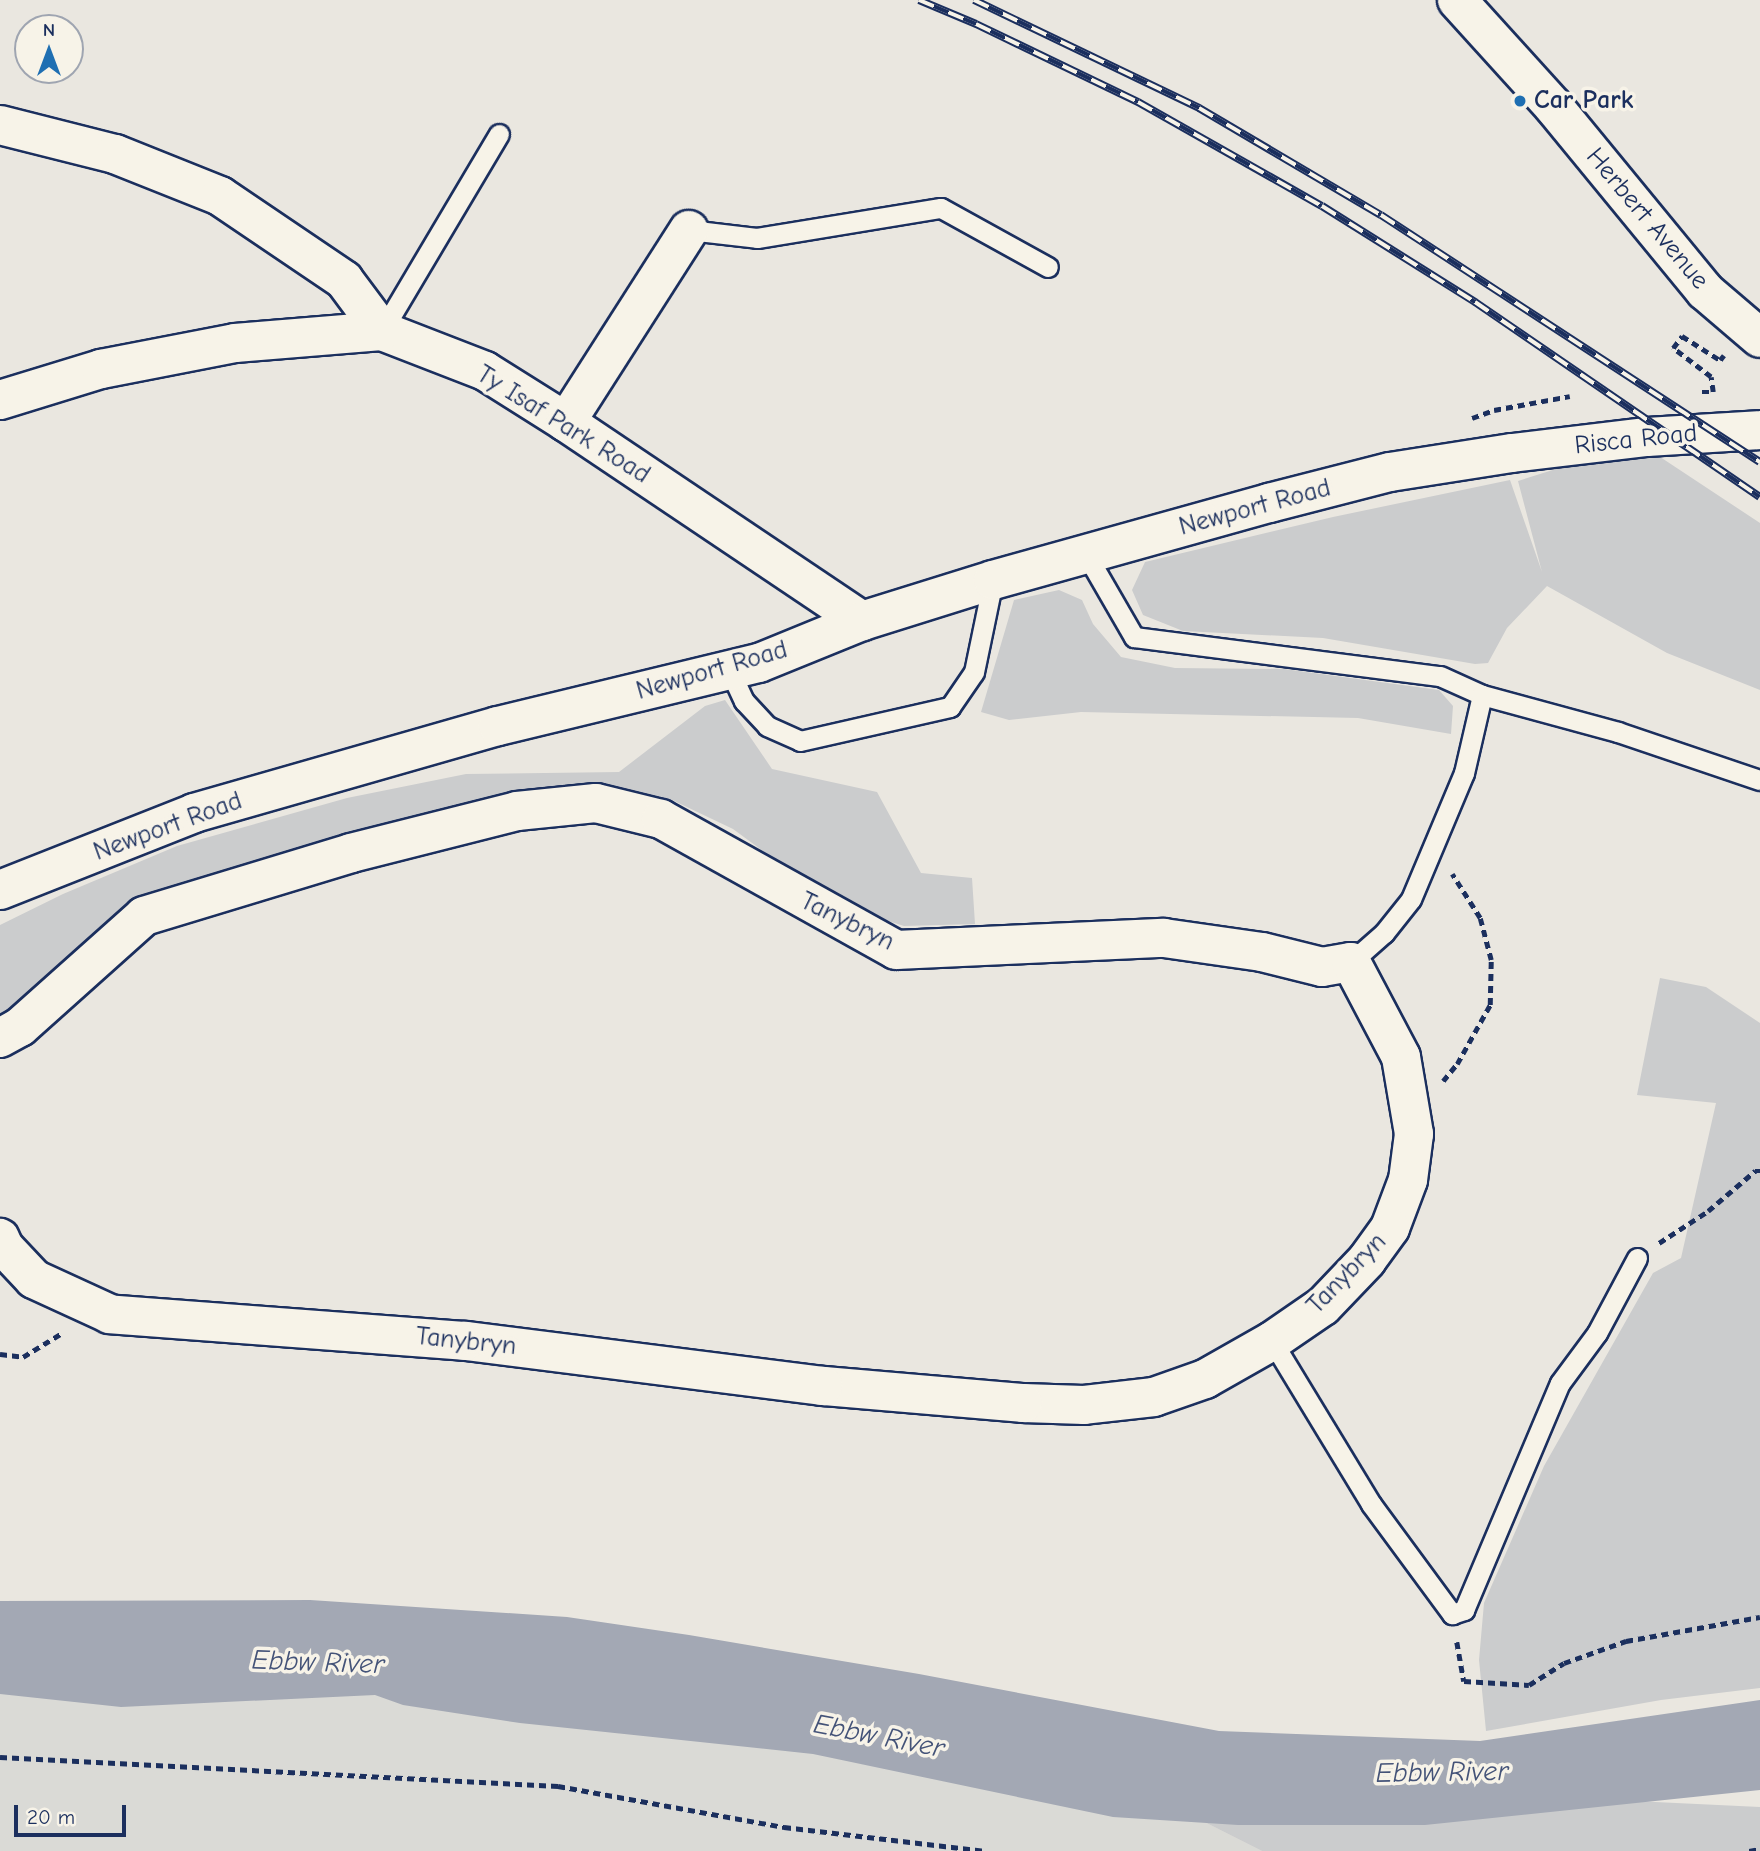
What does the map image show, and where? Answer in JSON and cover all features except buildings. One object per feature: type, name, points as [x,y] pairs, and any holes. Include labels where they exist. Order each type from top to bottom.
[{"type":"street","name":"Herbert Avenue","points":[[1457,0],[1554,107],[1705,291],[1760,338]]},
{"type":"street","points":[[0,125],[116,154],[220,196],[344,280],[382,331]]},
{"type":"street","points":[[566,422],[689,230]]},
{"type":"street","points":[[0,400],[101,369],[235,343],[382,331]]},
{"type":"street","name":"Ty Isaf Park Road","points":[[382,331],[485,372],[566,422],[862,621]]},
{"type":"street","name":"Risca Road","points":[[1512,453],[1647,437],[1760,430]]},
{"type":"street","name":"Newport Road","points":[[0,890],[194,813],[498,726],[759,663],[862,621],[993,580],[1390,472],[1512,453]]},
{"type":"street","name":"Tanybryn","points":[[0,1038],[20,1027],[144,916],[351,853],[504,814],[596,803],[661,820],[896,950],[1164,938],[1262,952],[1322,967],[1351,962],[1401,1057],[1414,1134],[1408,1180],[1390,1228],[1367,1260],[1323,1306],[1272,1341],[1205,1380],[1154,1397],[1084,1405],[1023,1403],[823,1386],[465,1341],[110,1314],[34,1279],[4,1247],[0,1238]]},
{"type":"lane","points":[[382,331],[499,134]]},
{"type":"lane","points":[[689,230],[757,238],[941,208],[1048,267]]},
{"type":"lane","points":[[1086,554],[1134,637],[1440,676],[1482,695],[1618,732],[1760,780]]},
{"type":"lane","points":[[730,671],[744,701],[766,726],[800,741],[950,708],[974,673],[993,580]]},
{"type":"lane","points":[[1351,962],[1384,933],[1411,899],[1464,773],[1482,695]]},
{"type":"lane","points":[[1272,1341],[1371,1504],[1452,1614],[1464,1610],[1532,1443],[1560,1383],[1597,1333],[1637,1258]]},
{"type":"path","points":[[1702,391],[1713,391],[1712,376],[1673,348],[1682,336],[1720,360]]},
{"type":"path","points":[[1412,1120],[1457,1063],[1490,1005],[1490,960],[1480,918],[1451,872],[1430,854]]},
{"type":"path","points":[[1637,1258],[1708,1211],[1755,1171],[1760,1171]]},
{"type":"path","points":[[0,1354],[23,1357],[99,1310]]},
{"type":"path","points":[[1452,1614],[1464,1681],[1530,1685],[1564,1663],[1626,1641],[1760,1618]]},
{"type":"path","points":[[0,1758],[558,1786],[784,1827],[986,1851]]},
{"type":"path","points":[[1748,1851],[1760,1849]]},
{"type":"shaded area","points":[[1639,443],[1760,523],[1760,690],[1667,653],[1547,586],[1507,628],[1488,663],[1475,664],[1323,638],[1183,631],[1143,615],[1132,590],[1145,562],[1333,517],[1510,480],[1542,572],[1518,481]]},
{"type":"shaded area","points":[[1059,590],[1082,600],[1093,624],[1121,657],[1175,668],[1284,669],[1439,690],[1453,706],[1451,734],[1358,718],[1081,712],[1009,720],[981,712],[1014,600]]},
{"type":"shaded area","points":[[725,700],[772,769],[877,792],[921,873],[972,878],[975,924],[904,926],[860,912],[800,878],[733,829],[668,798],[555,787],[349,831],[163,897],[99,928],[0,1020],[0,925],[63,894],[177,846],[347,798],[466,774],[619,772],[705,706]]},
{"type":"shaded area","points":[[1660,978],[1706,987],[1760,1023],[1760,1688],[1661,1700],[1486,1731],[1479,1660],[1484,1603],[1544,1466],[1653,1273],[1681,1258],[1716,1103],[1637,1095]]},
{"type":"shaded area","points":[[0,1648],[1113,1776],[1262,1851],[0,1851]]},
{"type":"shaded area","points":[[1113,1776],[1760,1807],[1760,1851],[1262,1851]]},
{"type":"water","name":"Ebbw River","points":[[310,1600],[567,1617],[919,1674],[1219,1731],[1480,1741],[1760,1700],[1760,1790],[1425,1825],[1238,1825],[1113,1817],[813,1754],[520,1723],[403,1705],[375,1695],[121,1707],[0,1694],[0,1601]]},
{"type":"railway","points":[[919,0],[976,24],[1138,102],[1322,206],[1475,302],[1760,497]]},
{"type":"railway","points":[[974,0],[1199,108],[1381,215],[1760,462]]},
{"type":"place","name":"Car Park","points":[[1520,101]]}]
